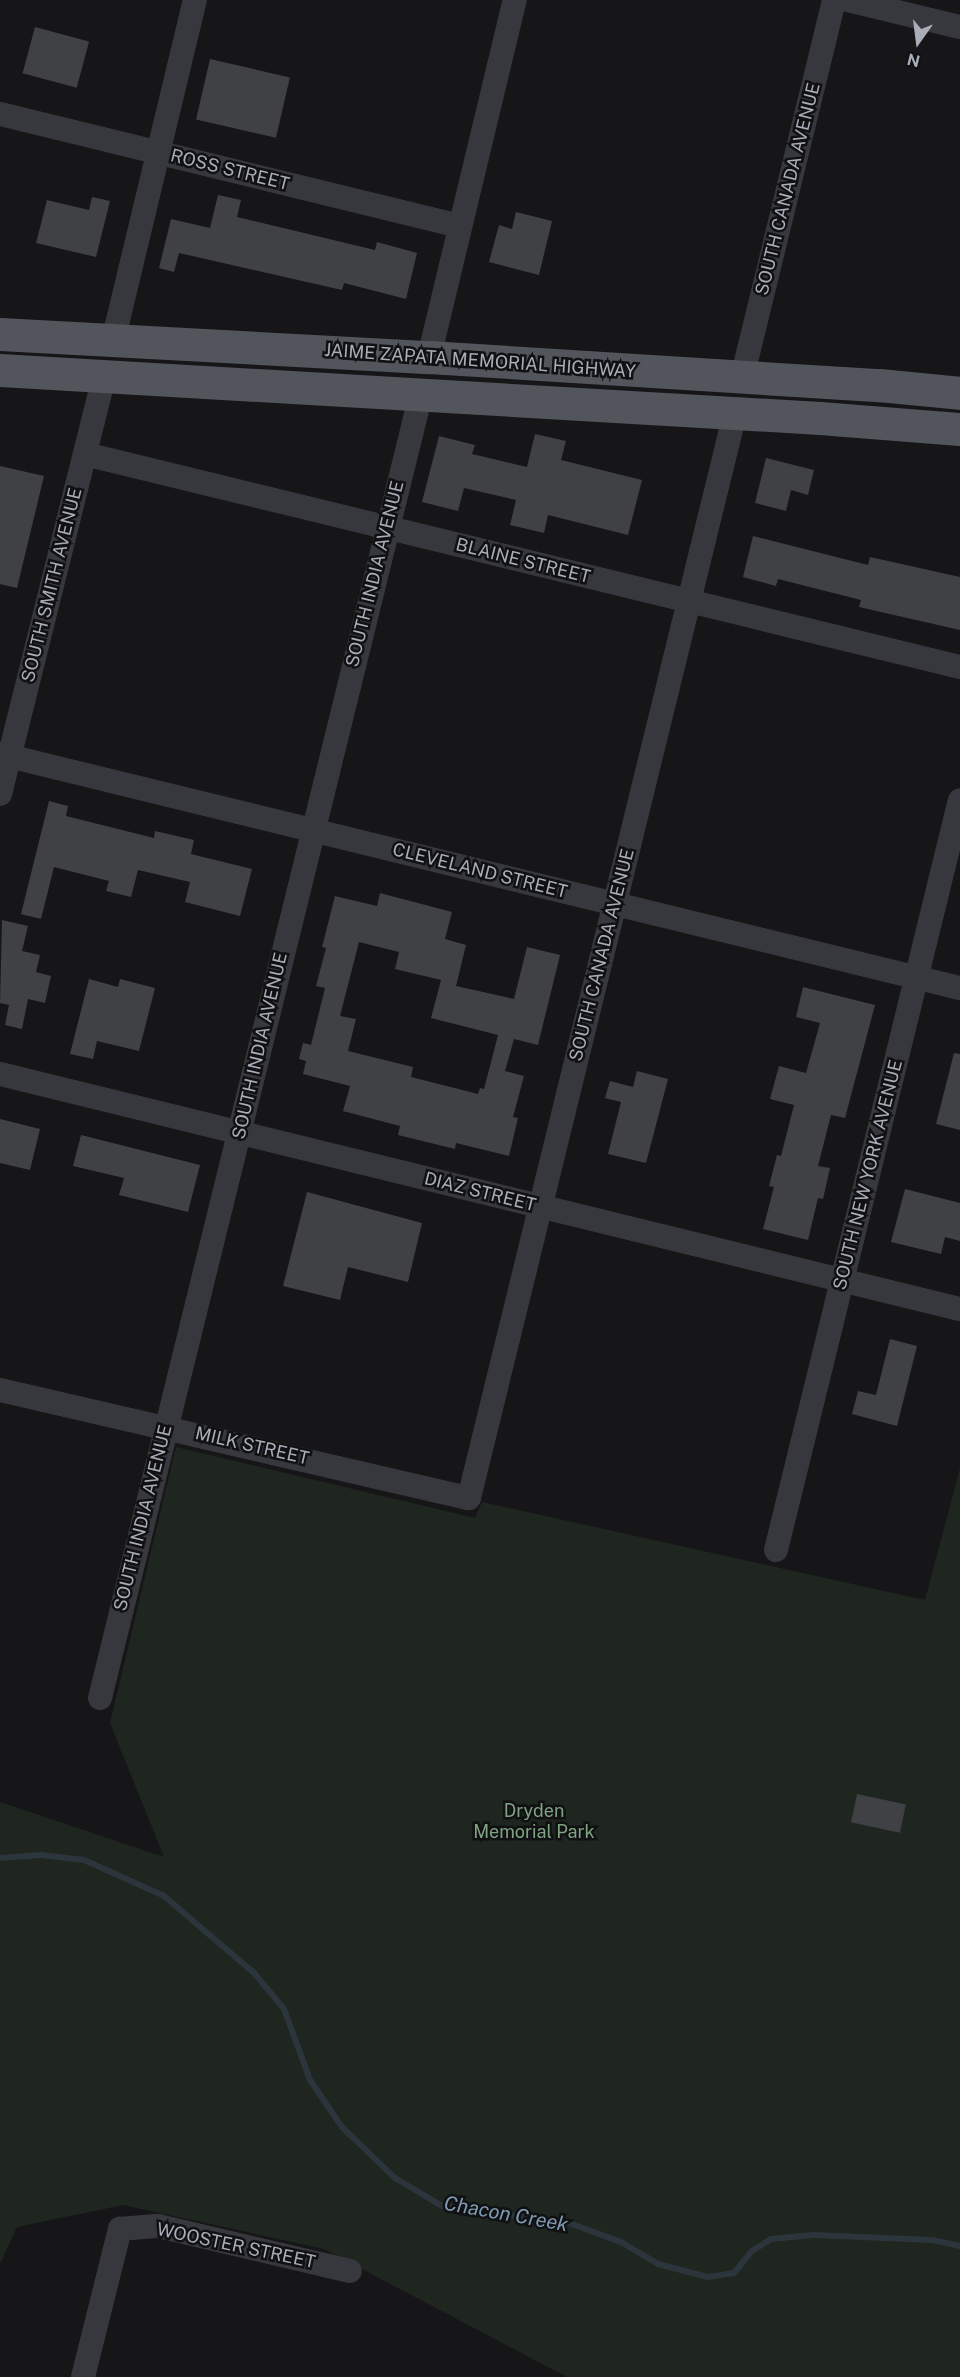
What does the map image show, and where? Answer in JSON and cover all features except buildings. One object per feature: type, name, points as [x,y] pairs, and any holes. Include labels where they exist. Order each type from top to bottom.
[{"type":"main road","name":"JAIME ZAPATA MEMORIAL HIGHWAY","points":[[0,334],[429,357],[879,385],[960,393]]},
{"type":"main road","points":[[104,376],[132,366],[157,362],[380,374],[410,369],[429,357]]},
{"type":"main road","name":"JAIME ZAPATA MEMORIAL HIGHWAY","points":[[0,370],[735,413],[960,429]]},
{"type":"main road","points":[[421,394],[440,382],[466,378],[655,387],[742,378]]},
{"type":"street","points":[[113,341],[195,0]]},
{"type":"street","points":[[429,357],[515,0]]},
{"type":"street","name":"SOUTH CANADA AVENUE","points":[[742,378],[834,0]]},
{"type":"street","points":[[848,0],[960,27]]},
{"type":"street","name":"ROSS STREET","points":[[0,114],[460,226]]},
{"type":"street","name":"SOUTH SMITH AVENUE","points":[[0,794],[4,755],[104,376]]},
{"type":"street","name":"SOUTH INDIA AVENUE","points":[[100,1698],[311,830],[421,394]]},
{"type":"street","name":"SOUTH CANADA AVENUE","points":[[469,1498],[735,413]]},
{"type":"street","name":"BLAINE STREET","points":[[85,453],[960,667]]},
{"type":"street","name":"CLEVELAND STREET","points":[[4,755],[960,988]]},
{"type":"street","name":"SOUTH NEW YORK AVENUE","points":[[776,1550],[960,800]]},
{"type":"street","name":"DIAZ STREET","points":[[0,1074],[960,1309]]},
{"type":"street","name":"MILK STREET","points":[[0,1390],[166,1426],[469,1498]]},
{"type":"street","name":"WOOSTER STREET","points":[[83,2377],[120,2229],[158,2226],[350,2271]]},
{"type":"green space","name":"Dryden Memorial Park","points":[[176,1447],[475,1518],[482,1502],[925,1600],[960,1468],[960,2377],[567,2377],[324,2249],[123,2205],[17,2227],[0,2264],[0,1802],[164,1857],[110,1723]]},
{"type":"waterway","name":"Chacon Creek","points":[[0,1858],[41,1855],[84,1860],[164,1896],[254,1973],[284,2009],[310,2080],[342,2127],[395,2178],[442,2206],[569,2223],[621,2242],[658,2264],[708,2277],[734,2273],[752,2251],[771,2239],[813,2235],[932,2240],[960,2246]]}]
